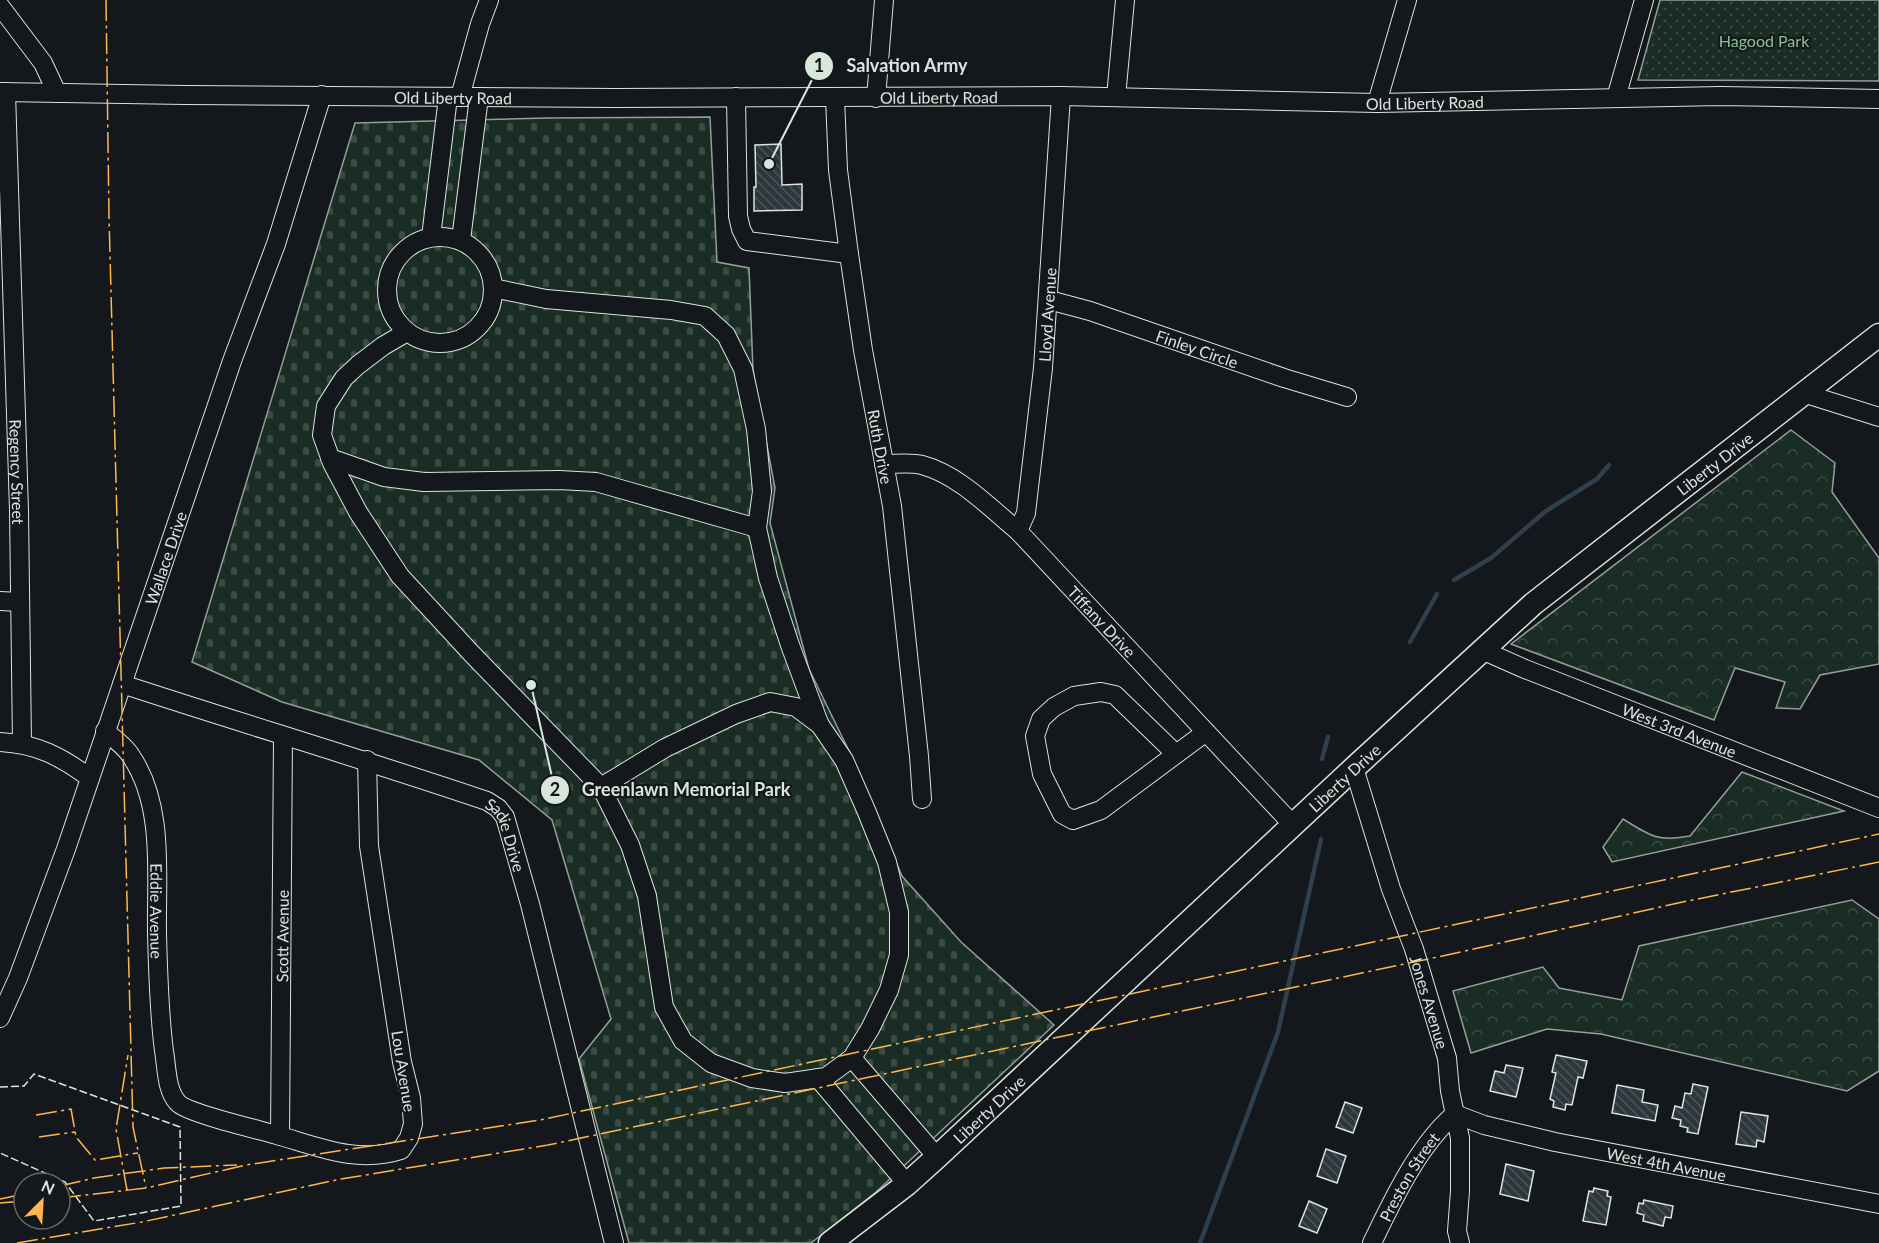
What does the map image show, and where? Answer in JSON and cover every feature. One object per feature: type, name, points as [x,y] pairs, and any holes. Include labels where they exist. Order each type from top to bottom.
[{"type":"main road","name":"Liberty Drive","points":[[830,1243],[907,1184],[937,1157],[1533,604],[1879,335]]},
{"type":"street","points":[[431,237],[454,97],[489,0]]},
{"type":"street","points":[[876,98],[884,0]]},
{"type":"street","points":[[1116,97],[1125,0]]},
{"type":"street","points":[[1377,103],[1407,0]]},
{"type":"street","points":[[1616,98],[1644,0]]},
{"type":"street","points":[[0,6],[43,63],[57,93]]},
{"type":"street","name":"Old Liberty Road","points":[[3,92],[454,97],[1061,96],[1377,103],[1721,96],[1879,99]]},
{"type":"street","name":"Regency Street","points":[[3,92],[5,186],[9,222],[8,456],[20,602],[22,743]]},
{"type":"street","name":"Wallace Drive","points":[[0,1018],[49,898],[232,361],[276,244],[322,95]]},
{"type":"street","name":"Lloyd Avenue","points":[[1018,531],[1026,513],[1034,448],[1048,300],[1061,96]]},
{"type":"street","points":[[461,240],[479,97]]},
{"type":"street","points":[[736,97],[738,216],[747,241],[842,253]]},
{"type":"street","name":"Ruth Drive","points":[[835,98],[842,253],[885,464],[918,744],[922,799]]},
{"type":"street","points":[[431,237],[461,240],[474,248],[484,259],[491,273],[493,288],[488,313],[472,333],[457,341],[440,343],[423,341],[407,332],[395,319],[388,303],[386,285],[390,268],[400,253],[414,242],[431,237]]},
{"type":"street","points":[[407,332],[358,365],[344,378],[326,406],[322,435],[330,458],[358,512],[400,576],[601,787],[630,845],[647,897],[664,1007],[683,1041],[711,1063],[752,1077],[784,1083],[826,1077],[852,1058],[870,1029],[889,990],[899,954],[899,912],[887,862],[844,760],[820,725],[768,579],[757,528],[762,490],[756,429],[743,369],[726,335],[705,316],[671,310],[546,299],[493,288]]},
{"type":"street","name":"Finley Circle","points":[[1048,300],[1090,311],[1284,378],[1347,397]]},
{"type":"street","points":[[1803,393],[1879,417]]},
{"type":"street","points":[[330,458],[384,477],[424,482],[559,480],[596,482],[757,528]]},
{"type":"street","name":"Tiffany Drive","points":[[885,464],[921,464],[946,475],[971,492],[1018,531],[1293,825]]},
{"type":"street","points":[[0,601],[20,602]]},
{"type":"street","name":"West 3rd Avenue","points":[[1482,650],[1524,669],[1879,808]]},
{"type":"street","name":"Sadie Drive","points":[[122,684],[283,736],[367,760],[487,801],[498,808],[506,818],[530,904],[614,1243]]},
{"type":"street","points":[[1176,754],[1115,695],[1101,692],[1074,696],[1054,707],[1041,719],[1035,736],[1042,774],[1062,814],[1073,820],[1101,810],[1206,732]]},
{"type":"street","points":[[601,787],[665,748],[736,714],[770,702],[796,707],[820,725]]},
{"type":"street","name":"Eddie Avenue","points":[[105,731],[131,755],[145,782],[152,804],[156,844],[157,937],[162,1035],[169,1088],[179,1104]]},
{"type":"street","name":"Scott Avenue","points":[[280,1136],[283,736]]},
{"type":"street","points":[[0,742],[22,743],[41,748],[90,778]]},
{"type":"street","name":"Lou Avenue","points":[[179,1104],[224,1121],[343,1154],[367,1157],[401,1150],[409,1138],[413,1124],[411,1098],[402,1062],[369,846],[367,760]]},
{"type":"street","name":"Jones Avenue","points":[[1354,768],[1391,889],[1414,949],[1447,1058],[1450,1091],[1460,1138],[1460,1191],[1456,1231],[1460,1243]]},
{"type":"street","points":[[852,1058],[937,1157]]},
{"type":"street","points":[[818,1078],[907,1184]]},
{"type":"street","name":"West 4th Avenue","points":[[1455,1114],[1484,1125],[1556,1142],[1879,1204]]},
{"type":"street","name":"Preston Street","points":[[1372,1243],[1396,1194],[1439,1127],[1455,1114]]},
{"type":"green space","name":"Hagood Park","points":[[1660,0],[1879,0],[1879,81],[1638,80]]},
{"type":"green space","points":[[710,117],[717,262],[749,268],[753,370],[775,488],[770,523],[809,669],[851,755],[902,876],[961,942],[1054,1025],[875,1193],[811,1243],[629,1243],[579,1059],[611,1019],[552,820],[479,760],[282,702],[192,662],[355,123]]},
{"type":"green space","points":[[1791,430],[1835,463],[1832,492],[1879,558],[1879,664],[1820,675],[1800,709],[1776,708],[1785,682],[1735,668],[1714,720],[1511,644]]},
{"type":"green space","points":[[1742,772],[1844,811],[1612,862],[1603,847],[1623,819],[1640,830],[1662,838],[1690,836]]},
{"type":"green space","points":[[1852,900],[1879,919],[1879,1071],[1847,1091],[1601,1034],[1547,1029],[1471,1053],[1453,991],[1543,967],[1559,988],[1622,1000],[1639,946]]},
{"type":"building","points":[[781,144],[782,185],[802,184],[802,210],[754,211],[755,145]]},
{"type":"building","points":[[1556,1055],[1587,1061],[1583,1078],[1578,1077],[1572,1105],[1566,1104],[1565,1110],[1553,1107],[1554,1101],[1550,1099],[1556,1073],[1552,1072]]},
{"type":"building","points":[[1506,1065],[1523,1068],[1516,1097],[1490,1091],[1495,1071],[1504,1073]]},
{"type":"building","points":[[1693,1084],[1708,1087],[1698,1134],[1687,1132],[1688,1128],[1680,1126],[1681,1120],[1672,1118],[1675,1106],[1682,1108],[1685,1093],[1691,1094]]},
{"type":"building","points":[[1617,1085],[1644,1090],[1642,1102],[1658,1105],[1655,1121],[1612,1113]]},
{"type":"building","points":[[1345,1102],[1362,1108],[1353,1133],[1336,1127]]},
{"type":"building","points":[[1741,1112],[1768,1116],[1764,1142],[1757,1140],[1756,1147],[1736,1144]]},
{"type":"building","points":[[1326,1149],[1346,1156],[1337,1183],[1317,1176]]},
{"type":"building","points":[[1506,1164],[1534,1171],[1528,1201],[1500,1194]]},
{"type":"building","points":[[1594,1188],[1608,1191],[1607,1196],[1611,1197],[1606,1225],[1583,1221],[1589,1191],[1593,1192]]},
{"type":"building","points":[[1644,1200],[1673,1206],[1671,1218],[1665,1217],[1663,1226],[1643,1221],[1644,1215],[1637,1213],[1639,1203],[1643,1204]]},
{"type":"building","points":[[1309,1201],[1327,1209],[1317,1233],[1299,1226]]},
{"type":"waterway","points":[[1454,580],[1491,558],[1546,511],[1597,479],[1609,465]]},
{"type":"waterway","points":[[1410,642],[1437,594]]},
{"type":"waterway","points":[[1322,759],[1328,737]]},
{"type":"waterway","points":[[1200,1243],[1278,1032],[1321,839]]},
{"type":"fence","points":[[0,1087],[24,1086],[34,1074],[180,1127],[181,1206],[94,1221],[65,1182],[0,1153]]},
{"type":"power","points":[[106,0],[109,216],[133,1127],[146,1188]]},
{"type":"power","points":[[72,1197],[146,1188],[246,1165],[540,1120],[1879,834]]},
{"type":"power","points":[[17,1243],[142,1222],[341,1179],[548,1145],[1879,862]]},
{"type":"power","points":[[127,1190],[116,1129],[128,1055]]},
{"type":"power","points":[[36,1115],[71,1109],[76,1137],[95,1160],[138,1153]]},
{"type":"power","points":[[39,1137],[75,1132]]},
{"type":"power","points":[[72,1183],[164,1168],[237,1165]]},
{"type":"power","points":[[0,1199],[12,1196]]},
{"type":"power","points":[[0,1203],[12,1202]]},
{"type":"place","name":"Salvation Army","points":[[769,164]]},
{"type":"place","name":"Greenlawn Memorial Park","points":[[531,685]]}]
